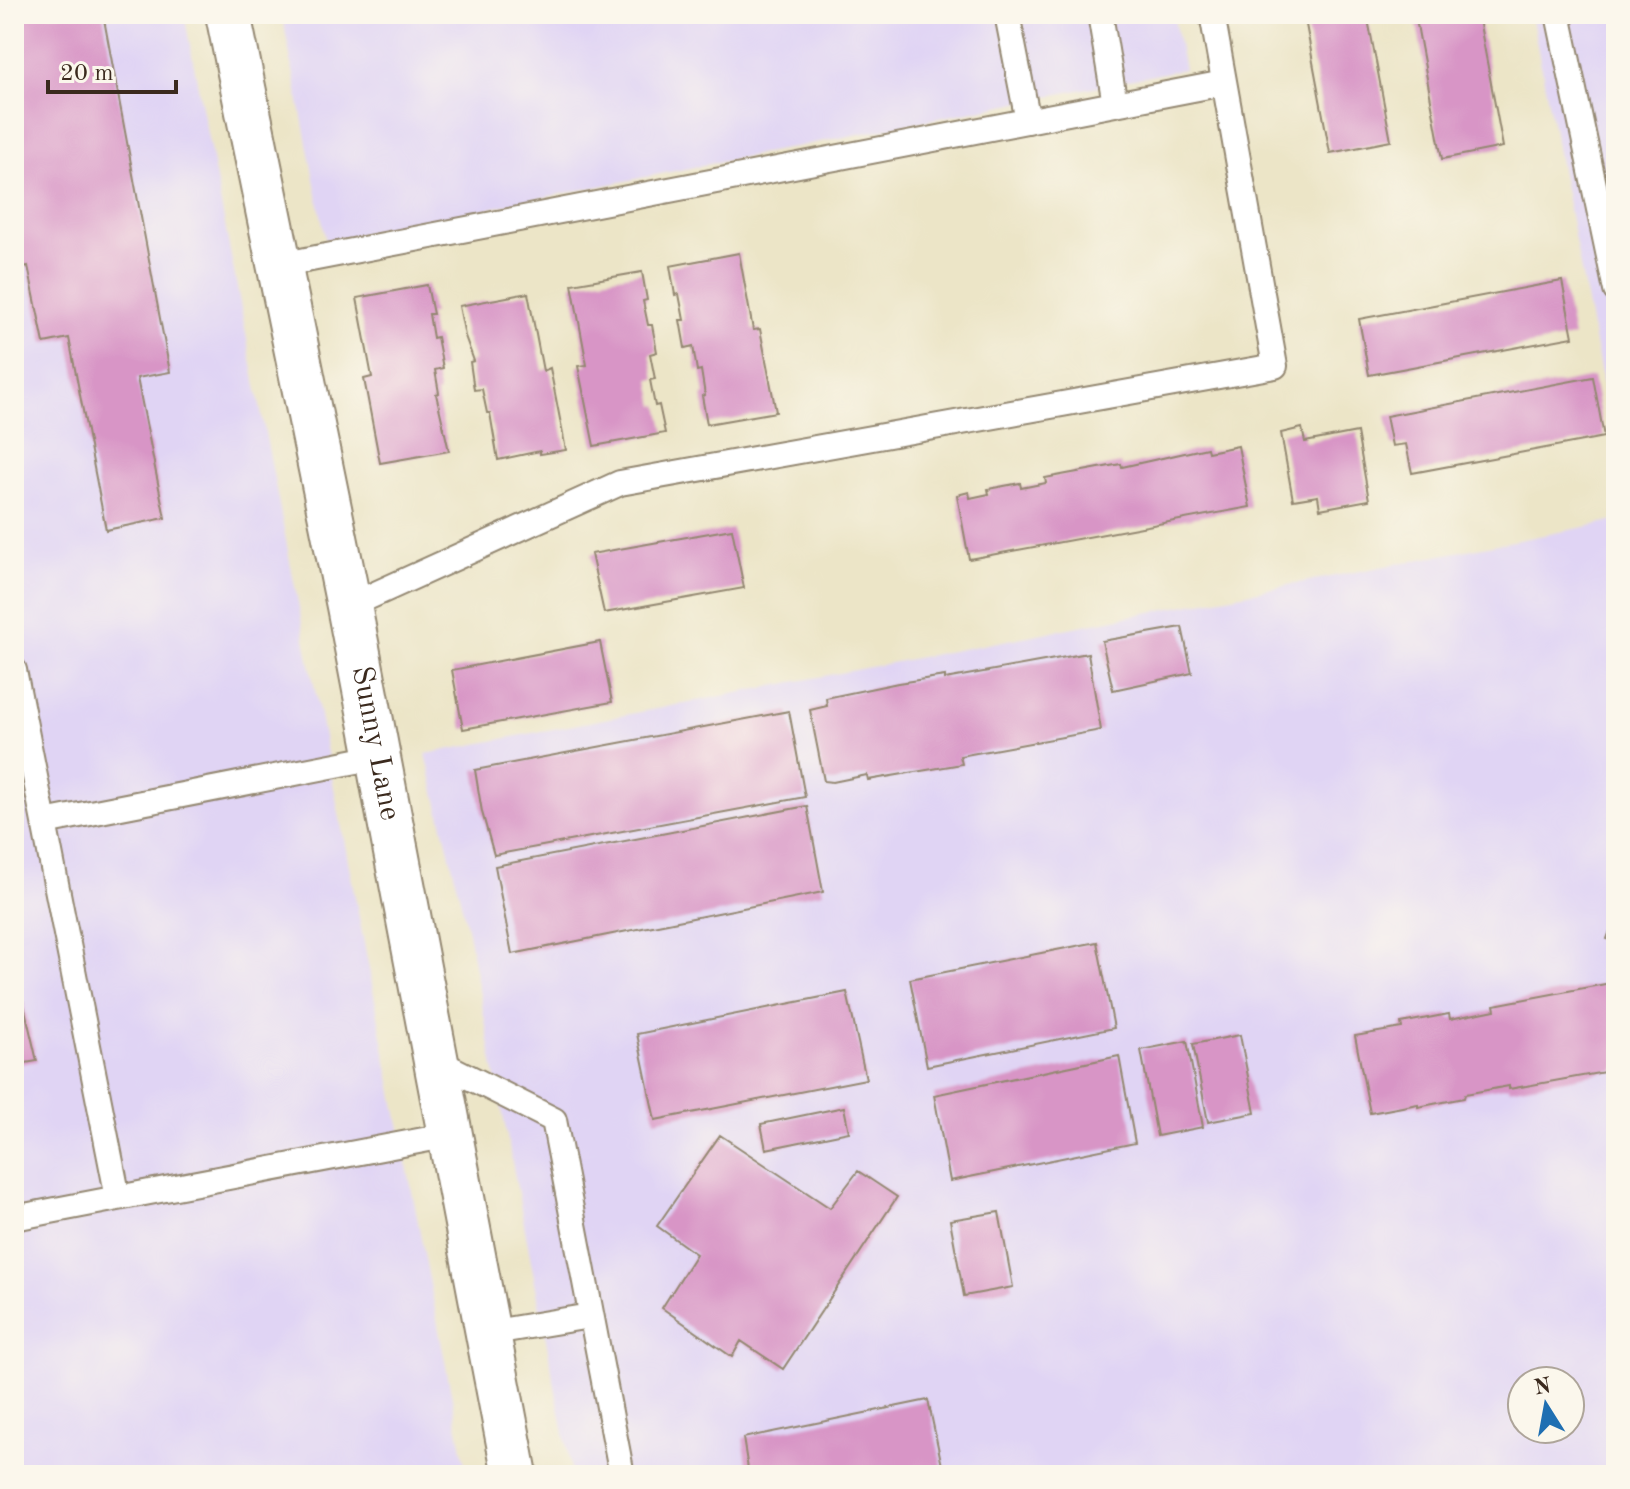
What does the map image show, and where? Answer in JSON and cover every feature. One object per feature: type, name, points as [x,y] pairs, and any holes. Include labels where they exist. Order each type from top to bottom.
[{"type":"street","name":"Sunny Lane","points":[[228,14],[349,606],[515,1475]]},
{"type":"lane","points":[[1007,14],[1028,121]]},
{"type":"lane","points":[[1100,14],[1115,104]]},
{"type":"lane","points":[[349,606],[620,483],[1275,366],[1212,14]]},
{"type":"lane","points":[[1558,14],[1616,290]]},
{"type":"lane","points":[[280,265],[1224,83]]},
{"type":"lane","points":[[14,670],[118,1198]]},
{"type":"lane","points":[[44,822],[377,757]]},
{"type":"lane","points":[[435,1060],[554,1120],[622,1475]]},
{"type":"lane","points":[[14,1218],[450,1135]]},
{"type":"lane","points":[[488,1333],[590,1316]]},
{"type":"shaded area","points":[[14,14],[184,14],[467,1475],[14,1475]]},
{"type":"shaded area","points":[[282,14],[1173,14],[1184,69],[326,241]]},
{"type":"shaded area","points":[[1531,14],[1616,14],[1616,451]]},
{"type":"shaded area","points":[[1616,521],[1616,1475],[572,1475],[468,932],[426,754]]},
{"type":"building","points":[[14,14],[103,14],[170,372],[137,378],[165,518],[106,530],[69,338],[44,343],[28,266],[14,269]]},
{"type":"building","points":[[1304,14],[1367,14],[1391,141],[1330,153]]},
{"type":"building","points":[[1415,14],[1478,14],[1503,147],[1442,159]]},
{"type":"building","points":[[739,253],[753,330],[760,329],[776,412],[707,424],[701,370],[697,371],[693,346],[685,348],[680,320],[684,320],[679,294],[675,295],[670,266]]},
{"type":"building","points":[[642,272],[647,300],[643,301],[657,352],[650,354],[655,379],[650,380],[665,433],[594,446],[578,366],[587,365],[572,284]]},
{"type":"building","points":[[1562,281],[1573,337],[1369,375],[1359,319]]},
{"type":"building","points":[[427,285],[433,314],[429,314],[433,338],[437,337],[443,368],[435,370],[439,393],[436,394],[449,451],[380,463],[364,379],[372,377],[357,298]]},
{"type":"building","points":[[528,293],[543,371],[550,368],[566,450],[540,454],[540,451],[498,460],[490,413],[487,413],[482,389],[474,390],[470,362],[474,361],[459,306]]},
{"type":"building","points":[[1593,377],[1604,437],[1412,473],[1406,444],[1392,446],[1386,416]]},
{"type":"building","points":[[1302,428],[1305,442],[1357,432],[1369,500],[1320,509],[1318,496],[1293,500],[1281,433]]},
{"type":"building","points":[[1238,446],[1250,507],[969,559],[957,495],[969,492],[970,498],[989,494],[988,489],[1020,483],[1021,488],[1046,483],[1045,478],[1121,464],[1122,467],[1207,448],[1208,452]]},
{"type":"building","points":[[732,529],[744,588],[604,613],[591,554]]},
{"type":"building","points":[[1182,627],[1192,673],[1113,690],[1102,641]]},
{"type":"building","points":[[600,642],[612,702],[463,729],[452,670]]},
{"type":"building","points":[[1088,653],[1101,730],[960,756],[962,764],[868,780],[867,775],[824,781],[810,710],[827,706],[826,698],[898,683],[945,676],[945,679]]},
{"type":"building","points":[[789,711],[805,797],[494,855],[475,770]]},
{"type":"building","points":[[807,806],[823,892],[512,954],[495,866]]},
{"type":"building","points":[[1616,915],[1616,942],[1607,939]]},
{"type":"building","points":[[1097,942],[1114,1028],[927,1066],[910,979]]},
{"type":"building","points":[[14,963],[37,1061],[14,1065]]},
{"type":"building","points":[[1616,982],[1616,1070],[1509,1089],[1509,1086],[1418,1107],[1418,1104],[1370,1113],[1355,1036],[1402,1028],[1401,1023],[1449,1014],[1450,1019],[1495,1010],[1494,1005]]},
{"type":"building","points":[[847,992],[866,1079],[655,1120],[637,1034]]},
{"type":"building","points":[[1240,1035],[1255,1113],[1208,1122],[1193,1044]]},
{"type":"building","points":[[1187,1041],[1203,1127],[1157,1136],[1141,1050]]},
{"type":"building","points":[[1119,1056],[1135,1143],[950,1181],[934,1095]]},
{"type":"building","points":[[844,1107],[849,1132],[766,1149],[761,1124]]},
{"type":"building","points":[[720,1135],[830,1208],[858,1171],[897,1197],[783,1369],[741,1341],[732,1357],[662,1308],[696,1254],[657,1226]]},
{"type":"building","points":[[999,1212],[1013,1287],[964,1296],[950,1220]]},
{"type":"building","points":[[928,1400],[944,1475],[749,1475],[743,1438]]}]
